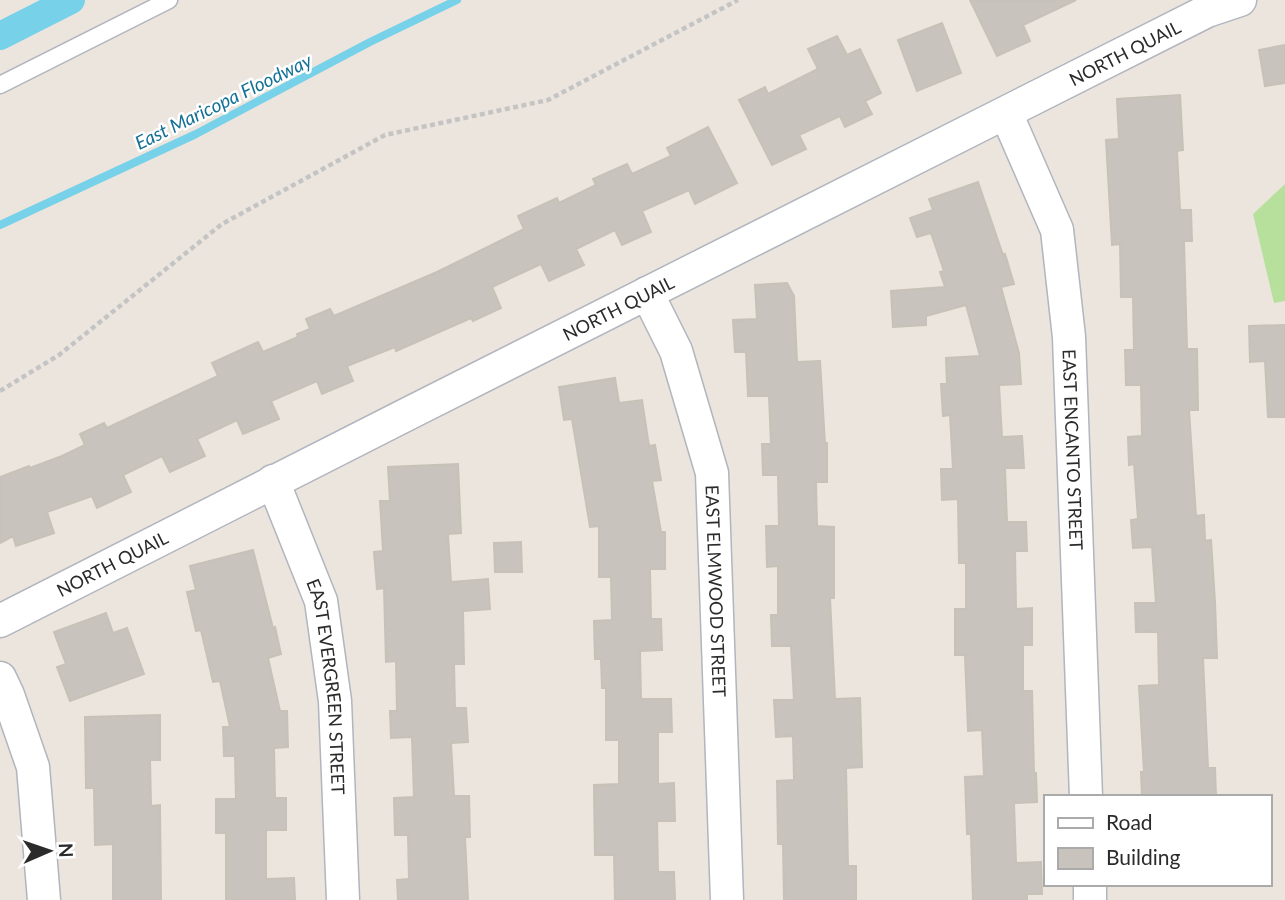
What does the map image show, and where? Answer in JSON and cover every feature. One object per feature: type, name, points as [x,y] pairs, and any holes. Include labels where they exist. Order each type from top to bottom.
[{"type":"street","name":"NORTH QUAIL","points":[[0,621],[1206,10],[1240,0]]},
{"type":"street","name":"EAST ENCANTO STREET","points":[[1006,113],[1057,230],[1068,324],[1086,795]]},
{"type":"street","name":"EAST ELMWOOD STREET","points":[[647,293],[676,351],[712,473],[727,900]]},
{"type":"street","name":"EAST EVERGREEN STREET","points":[[273,481],[321,601],[335,701],[343,900]]},
{"type":"street","points":[[0,678],[33,767],[44,900]]},
{"type":"lane","points":[[0,85],[170,0]]},
{"type":"path","points":[[0,391],[60,355],[222,224],[385,135],[548,100],[738,0]]},
{"type":"green space","points":[[1285,184],[1285,301],[1274,303],[1253,214]]},
{"type":"building","points":[[970,0],[1076,0],[1023,25],[1030,41],[997,56]]},
{"type":"building","points":[[942,23],[961,73],[917,91],[898,40]]},
{"type":"building","points":[[837,36],[847,55],[860,49],[881,93],[865,101],[872,114],[845,127],[840,116],[799,135],[806,149],[772,165],[739,100],[765,87],[768,94],[818,69],[808,49]]},
{"type":"building","points":[[1285,45],[1285,83],[1265,86],[1259,50]]},
{"type":"building","points":[[1180,95],[1183,150],[1177,151],[1180,210],[1191,210],[1192,241],[1184,241],[1187,349],[1197,349],[1198,410],[1189,410],[1196,516],[1204,515],[1205,541],[1211,540],[1215,602],[1217,658],[1203,658],[1208,768],[1215,768],[1216,795],[1142,795],[1141,772],[1144,772],[1139,686],[1159,685],[1158,632],[1136,632],[1135,603],[1156,603],[1152,547],[1133,548],[1131,520],[1138,519],[1134,464],[1129,465],[1128,437],[1142,436],[1141,385],[1126,385],[1125,350],[1134,350],[1133,297],[1121,297],[1120,244],[1112,245],[1106,140],[1119,139],[1117,99]]},
{"type":"building","points":[[708,127],[737,183],[695,204],[689,190],[642,211],[651,232],[622,245],[615,230],[576,249],[584,265],[549,281],[541,264],[492,287],[501,308],[473,321],[471,318],[396,351],[395,347],[347,366],[353,381],[322,394],[317,381],[271,401],[279,419],[243,434],[237,420],[197,439],[205,456],[170,472],[162,456],[123,475],[131,492],[97,508],[92,496],[47,512],[54,533],[16,546],[13,536],[0,543],[0,477],[62,456],[85,445],[80,434],[104,423],[107,428],[218,376],[212,363],[258,342],[263,352],[298,337],[297,334],[310,329],[306,319],[330,309],[334,316],[437,272],[524,229],[518,216],[557,198],[559,203],[596,185],[593,179],[627,164],[632,174],[671,156],[667,148]]},
{"type":"building","points":[[978,182],[1014,284],[1001,287],[1019,353],[1021,384],[999,385],[1002,437],[1022,436],[1024,468],[1005,468],[1007,522],[1026,522],[1027,551],[1015,551],[1016,609],[1032,608],[1032,645],[1023,645],[1023,691],[1032,691],[1037,802],[1014,803],[1016,863],[1041,862],[1042,894],[1027,894],[1027,900],[973,900],[971,834],[967,834],[965,777],[984,776],[982,730],[968,731],[965,655],[955,655],[955,609],[966,609],[966,563],[959,563],[958,499],[942,500],[941,469],[953,469],[950,415],[943,416],[941,384],[947,384],[946,358],[980,356],[966,305],[926,316],[926,325],[893,327],[891,291],[945,287],[940,272],[944,271],[931,233],[917,237],[910,218],[933,210],[929,199]]},
{"type":"building","points":[[787,283],[794,296],[797,362],[820,361],[827,443],[827,482],[816,482],[817,526],[834,527],[834,598],[830,598],[835,699],[860,698],[862,767],[846,768],[848,866],[856,866],[856,900],[784,900],[783,844],[778,844],[777,781],[794,780],[793,736],[776,737],[774,700],[794,700],[791,646],[772,646],[771,615],[778,615],[778,566],[767,567],[766,526],[779,526],[778,475],[763,475],[762,444],[771,444],[769,396],[748,396],[746,352],[735,352],[733,320],[757,319],[755,285]]},
{"type":"building","points":[[1285,325],[1285,417],[1268,417],[1265,361],[1250,362],[1249,326]]},
{"type":"building","points":[[615,378],[619,403],[642,400],[649,446],[655,445],[661,480],[652,481],[661,532],[665,532],[665,569],[650,569],[651,619],[661,619],[662,650],[640,651],[641,699],[671,699],[672,732],[658,732],[658,784],[674,783],[675,821],[657,821],[658,872],[674,872],[675,900],[615,900],[614,855],[595,855],[594,785],[619,784],[619,740],[606,740],[606,688],[602,688],[601,659],[595,659],[594,621],[612,620],[611,577],[599,577],[599,526],[590,527],[572,419],[564,420],[559,387]]},
{"type":"building","points":[[458,464],[461,533],[448,534],[451,582],[488,579],[490,609],[463,611],[464,664],[454,664],[455,708],[466,708],[468,742],[451,743],[454,796],[469,796],[470,837],[465,837],[468,900],[398,900],[397,880],[409,879],[408,835],[395,835],[394,798],[414,797],[412,737],[391,738],[390,711],[397,711],[396,661],[386,662],[384,588],[377,589],[374,552],[383,551],[380,501],[390,501],[388,467]]},
{"type":"building","points":[[521,542],[522,572],[495,572],[494,543]]},
{"type":"building","points":[[253,550],[281,654],[268,658],[280,711],[287,711],[288,747],[274,748],[275,798],[286,798],[286,830],[266,830],[266,879],[294,878],[295,900],[226,900],[226,833],[216,833],[216,799],[236,799],[235,756],[224,756],[223,727],[230,727],[220,681],[213,682],[201,630],[196,631],[187,592],[196,590],[190,566]]},
{"type":"building","points":[[106,613],[113,633],[127,628],[144,674],[70,701],[57,667],[66,664],[54,632]]},
{"type":"building","points":[[160,715],[160,760],[150,760],[151,806],[160,805],[161,900],[113,900],[113,844],[95,845],[94,788],[86,788],[85,717]]},
{"type":"waterway","points":[[0,36],[71,0]]},
{"type":"waterway","name":"East Maricopa Floodway","points":[[0,225],[196,134],[370,42],[457,0]]}]
